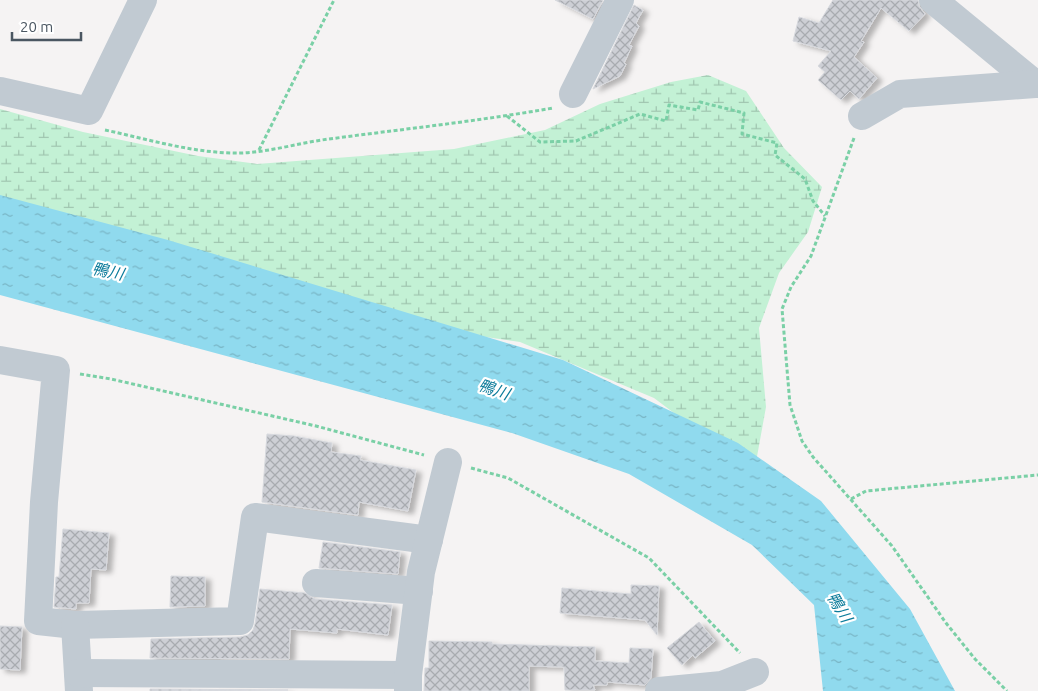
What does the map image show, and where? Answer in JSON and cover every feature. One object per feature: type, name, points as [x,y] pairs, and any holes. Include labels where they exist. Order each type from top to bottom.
[{"type":"street","points":[[0,91],[89,112],[143,0]]},
{"type":"street","points":[[573,94],[620,0]]},
{"type":"street","points":[[933,0],[1036,84]]},
{"type":"street","points":[[862,116],[900,94],[1036,84]]},
{"type":"street","points":[[0,360],[56,370],[44,502],[38,621],[75,625],[240,621],[255,517],[429,540]]},
{"type":"street","points":[[75,625],[79,682],[408,683],[421,572],[448,462]]},
{"type":"street","points":[[316,583],[419,591]]},
{"type":"street","points":[[659,691],[722,685],[755,672]]},
{"type":"path","points":[[260,150],[334,0]]},
{"type":"path","points":[[89,112],[95,127],[190,150],[233,153],[507,116],[565,106],[573,94]]},
{"type":"path","points":[[507,116],[540,142],[576,140],[640,114],[666,121],[670,105],[698,110],[700,102],[744,113],[742,134],[776,142],[775,155],[805,179],[813,201],[825,216]]},
{"type":"path","points":[[862,116],[812,256],[791,287],[782,309],[790,405],[802,441],[892,546],[946,623],[975,659],[1007,691]]},
{"type":"path","points":[[851,500],[866,490],[1038,476]]},
{"type":"green space","points":[[708,75],[746,91],[784,148],[822,187],[808,232],[779,273],[759,328],[766,407],[754,473],[654,398],[520,342],[437,330],[0,211],[0,109],[83,132],[198,156],[257,164],[454,149],[545,130],[600,104],[671,82]]},
{"type":"water","name":"鴨川","points":[[0,195],[168,240],[563,360],[738,443],[821,501],[910,609],[955,691],[823,691],[814,605],[752,545],[629,474],[512,433],[0,295]]},
{"type":"building","points":[[555,0],[603,0],[593,19]]},
{"type":"building","points":[[833,0],[918,0],[919,6],[925,14],[909,31],[881,8],[861,41],[864,42],[854,57],[877,78],[859,99],[850,91],[841,100],[818,80],[825,72],[818,66],[831,51],[793,41],[799,17],[819,23]]},
{"type":"building","points":[[634,5],[643,10],[636,23],[639,26],[629,45],[632,46],[624,63],[626,64],[620,76],[593,89]]},
{"type":"building","points":[[267,434],[294,436],[332,443],[331,452],[361,456],[360,460],[416,470],[408,511],[359,502],[358,515],[262,502]]},
{"type":"building","points":[[63,529],[109,533],[106,570],[91,569],[89,603],[76,603],[76,609],[54,607],[56,577],[59,577]]},
{"type":"building","points":[[323,542],[400,552],[398,574],[319,568]]},
{"type":"building","points":[[171,576],[205,577],[205,606],[170,607]]},
{"type":"building","points":[[631,585],[659,586],[657,635],[645,620],[560,613],[562,588],[631,594]]},
{"type":"building","points":[[260,589],[305,593],[315,599],[392,605],[388,635],[337,629],[337,633],[290,629],[289,659],[150,658],[151,639],[240,637],[248,635],[253,630],[255,624]]},
{"type":"building","points":[[699,622],[715,641],[695,658],[693,655],[682,665],[667,648]]},
{"type":"building","points":[[0,626],[22,627],[20,670],[0,669]]},
{"type":"building","points":[[429,641],[595,647],[595,661],[629,663],[630,648],[653,649],[651,678],[645,685],[607,682],[607,685],[593,685],[595,690],[565,690],[564,667],[529,666],[529,691],[424,691],[425,668],[429,668]]},
{"type":"building","points":[[150,689],[288,690],[150,691]]}]
